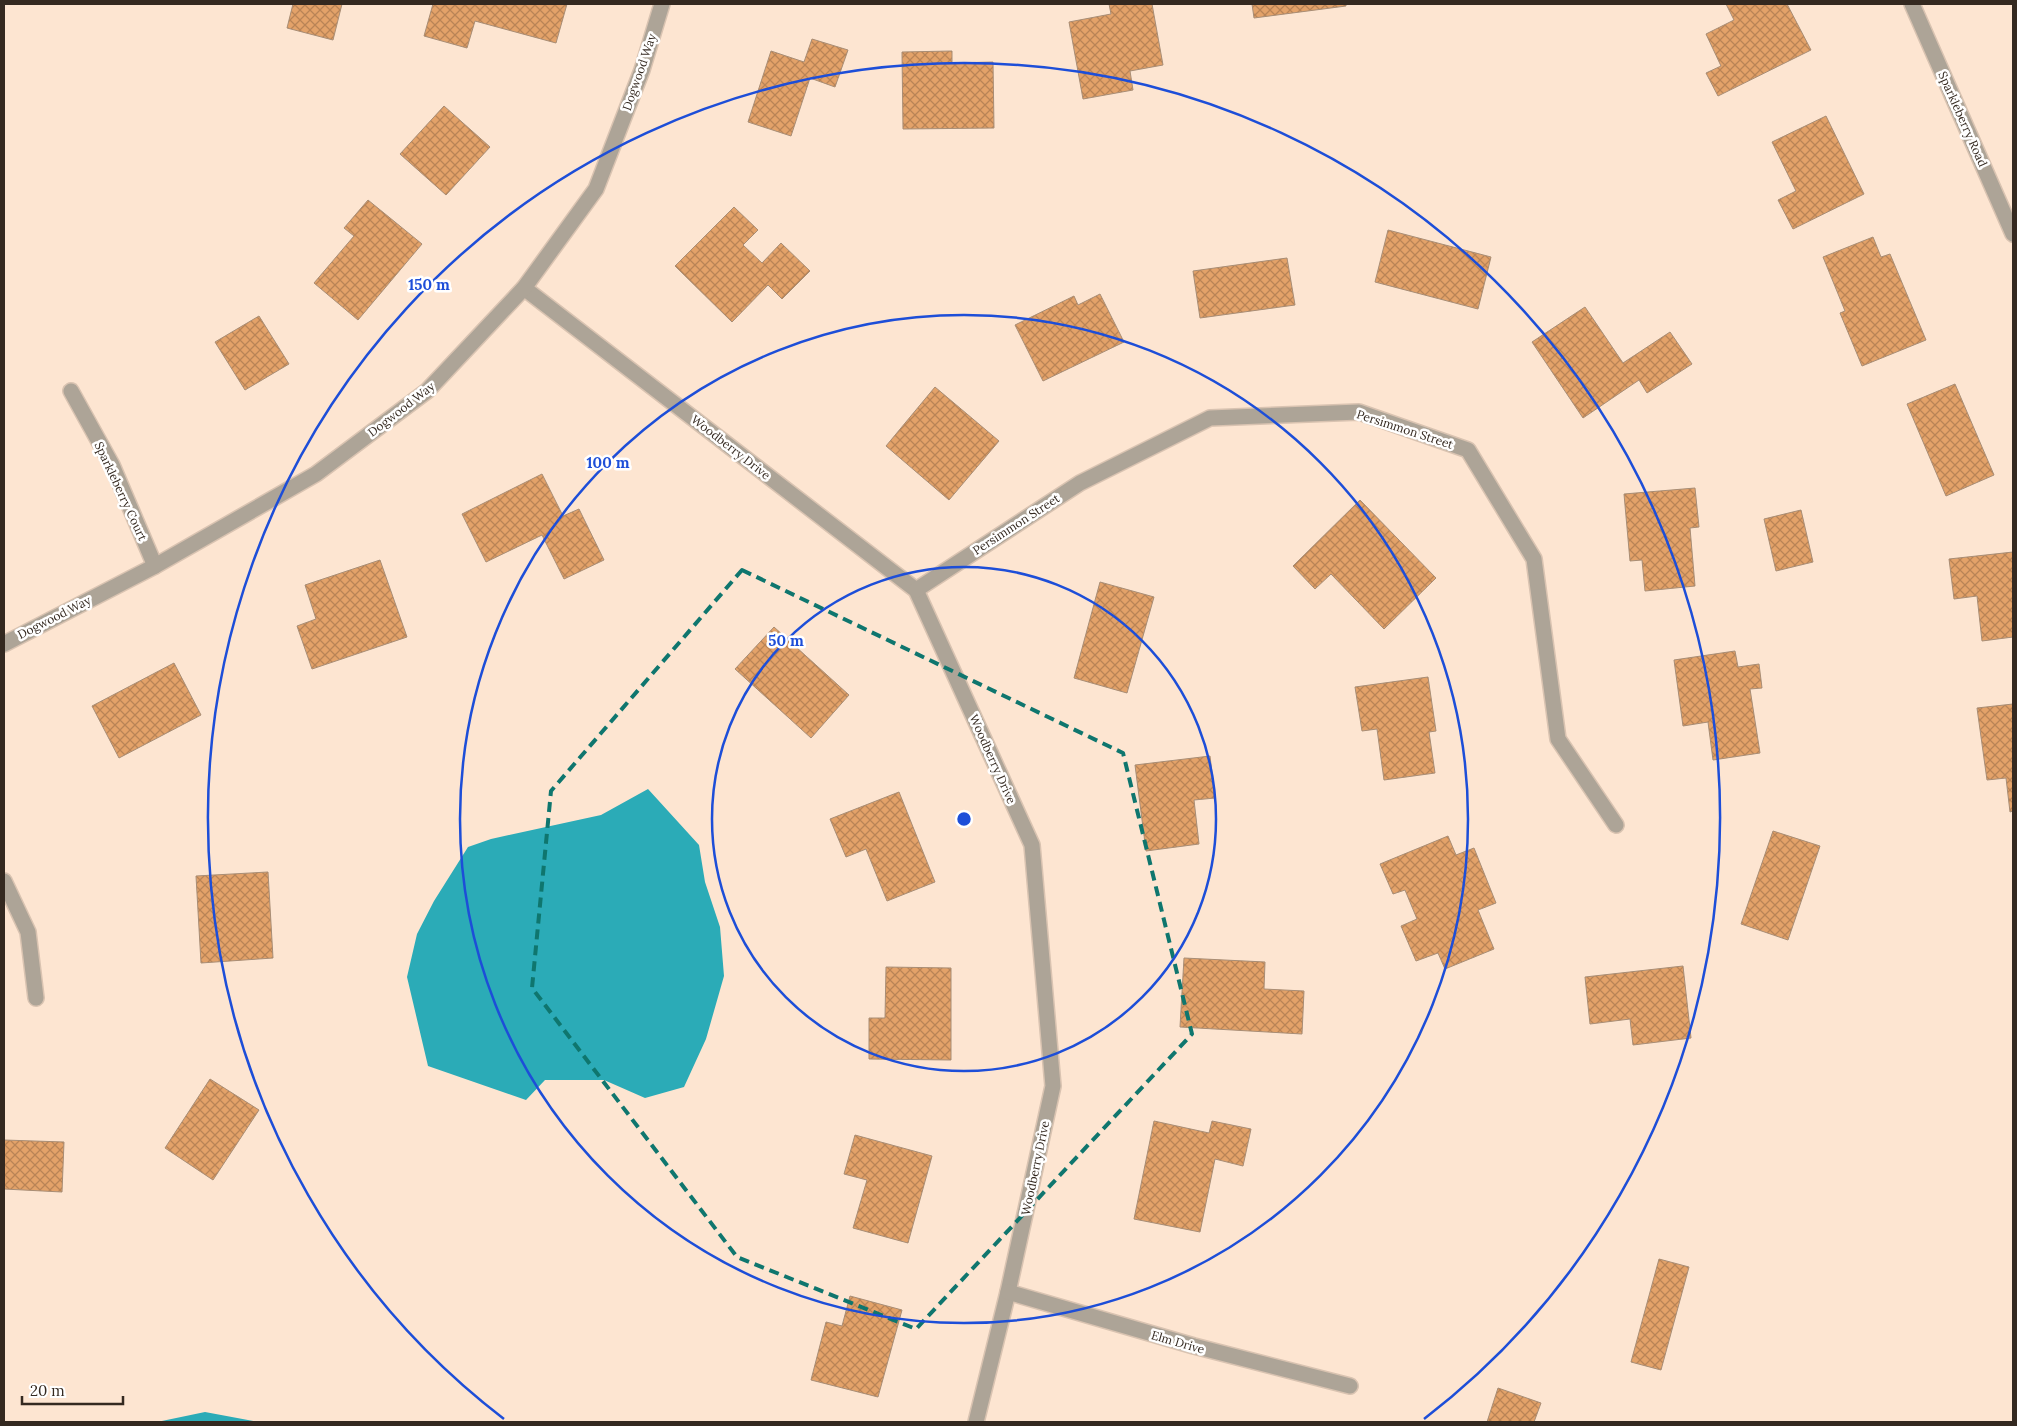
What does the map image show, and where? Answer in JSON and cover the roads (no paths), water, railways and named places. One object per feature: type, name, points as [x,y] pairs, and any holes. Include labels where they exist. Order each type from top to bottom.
[{"type":"street","name":"Dogwood Way","points":[[4,644],[155,566],[316,474],[426,392],[524,288],[596,189],[642,70],[662,4]]},
{"type":"street","name":"Sparkleberry Road","points":[[1912,4],[2013,234]]},
{"type":"street","name":"Woodberry Drive","points":[[524,288],[916,590],[1032,845],[1053,1086],[1008,1292],[976,1422]]},
{"type":"street","name":"Sparkleberry Court","points":[[71,391],[112,466],[155,566]]},
{"type":"street","name":"Persimmon Street","points":[[916,590],[1080,483],[1210,418],[1359,412],[1468,450],[1534,559],[1558,739],[1616,825]]},
{"type":"street","points":[[4,881],[28,932],[36,998]]},
{"type":"street","name":"Elm Drive","points":[[1008,1292],[1194,1346],[1350,1386]]},
{"type":"water","points":[[648,789],[699,845],[705,882],[720,927],[724,976],[706,1039],[684,1087],[645,1098],[604,1080],[545,1080],[526,1100],[428,1066],[407,977],[417,934],[434,901],[468,847],[491,839],[601,815]]},
{"type":"water","points":[[205,1412],[259,1422],[157,1422]]}]
